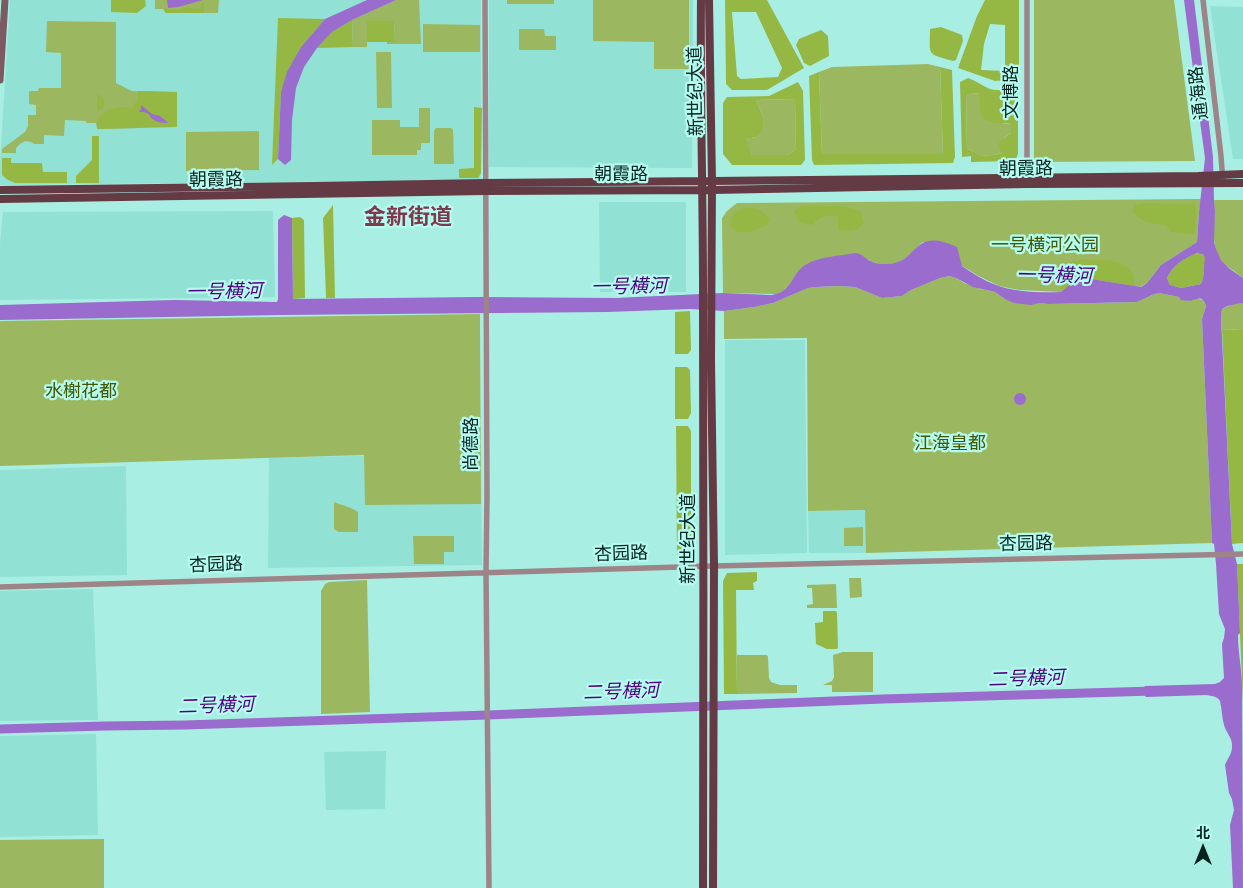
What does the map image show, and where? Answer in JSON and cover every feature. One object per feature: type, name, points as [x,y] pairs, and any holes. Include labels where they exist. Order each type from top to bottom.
[{"type":"main road","points":[[0,80],[4,0]]},
{"type":"main road","name":"新世纪大道","points":[[701,0],[702,186],[707,290],[703,888]]},
{"type":"main road","name":"新世纪大道","points":[[707,290],[712,190],[710,0]]},
{"type":"main road","name":"朝霞路","points":[[702,186],[712,181],[1199,180],[1220,179],[1243,174]]},
{"type":"main road","name":"朝霞路","points":[[1220,179],[1243,183]]},
{"type":"main road","name":"朝霞路","points":[[0,190],[314,186],[702,186],[712,190],[1027,180]]},
{"type":"main road","name":"朝霞路","points":[[0,199],[485,187]]},
{"type":"main road","name":"新世纪大道","points":[[707,313],[714,566],[713,888]]},
{"type":"street","name":"尚德路","points":[[485,0],[486,573],[490,888]]},
{"type":"street","name":"文博路","points":[[1027,0],[1027,180]]},
{"type":"street","name":"通海路","points":[[1203,0],[1220,179]]},
{"type":"street","name":"杏园路","points":[[0,587],[704,566],[1240,554]]},
{"type":"shaded area","points":[[10,0],[481,0],[481,180],[0,185]]},
{"type":"shaded area","points":[[167,0],[203,0],[168,8]]},
{"type":"shaded area","points":[[367,0],[396,0],[352,20],[332,32],[317,48],[304,67],[296,88],[292,120],[291,160],[285,165],[278,159],[281,92],[287,72],[301,47],[325,19]]},
{"type":"shaded area","points":[[489,0],[693,0],[692,168],[489,167]]},
{"type":"shaded area","points":[[1184,0],[1194,0],[1213,157],[1214,242],[1221,260],[1243,278],[1243,303],[1222,309],[1221,317],[1232,544],[1237,564],[1240,633],[1238,635],[1242,688],[1243,888],[1233,888],[1230,825],[1234,810],[1229,793],[1225,765],[1231,752],[1232,744],[1224,725],[1219,699],[1206,695],[1146,697],[1142,691],[1145,686],[1215,684],[1224,678],[1222,644],[1225,629],[1219,614],[1216,564],[1214,544],[1212,543],[1202,319],[1206,306],[1201,299],[1181,300],[1179,297],[1159,293],[1137,302],[1039,303],[1031,305],[1014,303],[995,292],[973,287],[949,276],[911,290],[902,296],[882,298],[855,287],[816,287],[808,288],[773,303],[724,311],[690,309],[607,312],[0,320],[0,305],[174,300],[277,302],[278,220],[284,215],[292,218],[293,299],[616,298],[723,293],[771,295],[787,287],[796,273],[811,262],[856,253],[875,263],[888,264],[906,258],[917,247],[931,241],[957,247],[962,266],[996,285],[1019,291],[1061,292],[1077,279],[1091,279],[1141,287],[1147,283],[1161,265],[1197,242],[1205,158]],"holes":[[[1197,253],[1204,255],[1201,284],[1181,288],[1170,285],[1167,278],[1176,266]]]},
{"type":"shaded area","points":[[1210,6],[1243,7],[1243,159],[1233,159]]},
{"type":"shaded area","points":[[141,105],[168,123],[151,118],[148,113],[139,112]]},
{"type":"shaded area","points":[[599,202],[686,202],[686,292],[600,292]]},
{"type":"shaded area","points":[[273,211],[275,297],[0,300],[0,244],[3,212]]},
{"type":"shaded area","points":[[725,340],[805,340],[807,553],[725,555]]},
{"type":"shaded area","points":[[1020,393],[1026,399],[1020,405],[1014,399]]},
{"type":"shaded area","points":[[481,453],[482,565],[268,568],[269,458]]},
{"type":"shaded area","points":[[126,466],[127,575],[0,577],[0,470]]},
{"type":"shaded area","points":[[866,510],[866,553],[809,553],[808,511]]},
{"type":"shaded area","points":[[93,589],[98,720],[0,721],[0,591]]},
{"type":"shaded area","points":[[96,734],[98,835],[0,837],[0,736]]},
{"type":"shaded area","points":[[386,751],[385,809],[326,810],[324,752]]},
{"type":"green space","points":[[111,0],[145,0],[146,6],[137,13],[111,12]]},
{"type":"green space","points":[[155,0],[219,0],[218,13],[166,13],[163,9],[155,9]]},
{"type":"green space","points":[[396,0],[419,0],[421,44],[387,44],[387,42],[395,42],[394,21],[367,21],[367,47],[353,47],[352,20]]},
{"type":"green space","points":[[507,0],[554,0],[554,4],[507,4]]},
{"type":"green space","points":[[593,0],[689,0],[689,69],[654,69],[654,42],[593,41]]},
{"type":"green space","points":[[725,0],[767,0],[804,68],[767,90],[732,90],[726,84]],"holes":[[[732,12],[756,12],[782,68],[778,77],[741,79],[737,76]]]},
{"type":"green space","points":[[985,0],[1019,0],[1019,79],[995,81],[958,68],[977,16]],"holes":[[[990,24],[1005,25],[1005,71],[981,70],[984,44]]]},
{"type":"green space","points":[[1034,0],[1174,0],[1195,161],[1034,162]]},
{"type":"green space","points":[[204,2],[204,13],[166,13],[164,10],[165,8],[179,10],[188,6],[198,9]]},
{"type":"green space","points":[[278,18],[325,19],[301,47],[281,92],[278,159],[272,165]]},
{"type":"green space","points":[[352,20],[353,47],[317,48],[332,32]]},
{"type":"green space","points":[[47,21],[116,22],[116,83],[132,91],[177,92],[141,128],[97,129],[96,123],[65,120],[64,136],[44,135],[44,144],[34,144],[25,141],[16,148],[16,153],[2,153],[2,149],[25,132],[28,126],[28,115],[36,115],[36,105],[29,104],[29,91],[38,91],[39,88],[61,88],[61,53],[46,52]]},
{"type":"green space","points":[[367,21],[394,21],[395,42],[367,42]]},
{"type":"green space","points":[[423,24],[480,25],[480,52],[423,52]]},
{"type":"green space","points":[[941,27],[962,35],[963,41],[956,60],[953,61],[934,55],[931,52],[930,29]]},
{"type":"green space","points":[[519,29],[544,29],[545,36],[556,36],[556,50],[519,50]]},
{"type":"green space","points":[[821,30],[828,36],[829,56],[810,66],[804,63],[796,45],[799,39]]},
{"type":"green space","points":[[376,52],[391,52],[392,108],[377,108]]},
{"type":"green space","points":[[928,64],[940,67],[943,154],[822,154],[819,72],[832,67]]},
{"type":"green space","points":[[940,67],[952,70],[955,157],[953,163],[814,165],[812,160],[809,76],[819,72],[822,154],[943,154]]},
{"type":"green space","points":[[968,78],[990,89],[1018,92],[1018,154],[1015,161],[971,162],[971,156],[962,157],[960,82]],"holes":[[[979,93],[980,112],[983,118],[994,123],[1011,124],[1011,133],[999,142],[1002,153],[980,155],[967,149],[966,97],[969,94]]]},
{"type":"green space","points":[[798,82],[803,91],[805,160],[801,165],[732,165],[723,154],[723,103],[727,97],[769,96]],"holes":[[[795,99],[796,149],[788,155],[752,155],[746,139],[756,137],[763,129],[763,117],[756,100]]]},
{"type":"green space","points":[[138,91],[177,92],[177,127],[97,129],[97,119],[105,112],[117,107],[132,108],[138,99]]},
{"type":"green space","points":[[97,93],[105,102],[104,107],[97,113]]},
{"type":"green space","points":[[980,93],[981,113],[1004,124],[1011,124],[1011,133],[1004,138],[1002,153],[982,155],[967,149],[966,97],[969,94]]},
{"type":"green space","points":[[795,99],[796,149],[788,155],[752,155],[745,139],[756,137],[763,117],[756,100]]},
{"type":"green space","points":[[474,107],[482,108],[481,173],[478,178],[459,178],[459,169],[474,168]]},
{"type":"green space","points":[[419,108],[430,108],[430,143],[421,143],[421,150],[417,150],[417,155],[372,155],[372,120],[400,120],[400,127],[419,127]]},
{"type":"green space","points":[[436,128],[451,128],[453,130],[454,164],[434,164],[434,131]]},
{"type":"green space","points":[[259,131],[259,170],[186,171],[186,132]]},
{"type":"green space","points":[[92,136],[99,136],[99,183],[76,183],[76,176],[92,160]]},
{"type":"green space","points":[[2,158],[11,158],[11,163],[42,163],[43,172],[67,172],[67,183],[15,183],[2,175]]},
{"type":"green space","name":"一号横河公园","points":[[1200,199],[1197,242],[1161,265],[1147,283],[1140,287],[1091,279],[1077,279],[1061,292],[1019,290],[999,286],[977,275],[923,242],[907,257],[895,263],[881,264],[867,259],[796,274],[786,288],[777,294],[723,293],[722,218],[737,203]]},
{"type":"green space","points":[[1214,200],[1243,200],[1243,278],[1223,263],[1217,253],[1214,239]]},
{"type":"green space","points":[[1143,203],[1194,204],[1197,208],[1195,234],[1170,232],[1166,225],[1144,221],[1133,213],[1133,205]]},
{"type":"green space","points":[[333,205],[335,298],[326,298],[323,218]]},
{"type":"green space","points":[[802,206],[843,206],[860,211],[864,223],[856,229],[849,231],[838,230],[838,217],[828,216],[809,225],[798,221],[794,210]]},
{"type":"green space","points":[[748,207],[760,210],[770,218],[767,225],[749,232],[737,232],[731,227],[731,219],[737,211]]},
{"type":"green space","points":[[300,217],[304,220],[305,298],[293,299],[292,218]]},
{"type":"green space","points":[[1196,253],[1204,255],[1206,259],[1201,284],[1181,288],[1170,285],[1167,278],[1172,269]]},
{"type":"green space","points":[[1082,259],[1118,262],[1124,265],[1133,274],[1135,286],[1091,279],[1077,279],[1064,291],[1057,286],[1053,278],[1058,270],[1073,261]]},
{"type":"green space","name":"江海皇都","points":[[949,276],[981,289],[995,292],[1005,299],[1049,304],[1137,302],[1159,293],[1189,301],[1196,298],[1203,300],[1206,306],[1202,319],[1212,543],[866,553],[865,510],[808,511],[807,338],[724,339],[724,311],[773,303],[808,288],[816,287],[855,287],[882,298],[902,296],[911,290]]},
{"type":"green space","points":[[1243,303],[1243,329],[1222,330],[1222,309],[1233,304]]},
{"type":"green space","points":[[690,311],[691,350],[688,354],[675,354],[675,312]]},
{"type":"green space","name":"水榭花都","points":[[480,314],[481,504],[365,505],[364,455],[0,466],[0,321]]},
{"type":"green space","points":[[1243,329],[1243,543],[1232,544],[1222,330]]},
{"type":"green space","points":[[675,367],[687,367],[690,370],[691,413],[688,419],[675,419]]},
{"type":"green space","points":[[676,426],[688,426],[691,431],[691,551],[684,558],[677,559]]},
{"type":"green space","points":[[334,502],[358,512],[358,532],[339,532],[334,529]]},
{"type":"green space","points":[[863,527],[863,546],[844,546],[844,528]]},
{"type":"green space","points":[[413,536],[454,536],[454,552],[444,552],[444,564],[414,564]]},
{"type":"green space","points":[[1237,564],[1243,564],[1243,703]]},
{"type":"green space","points":[[757,572],[757,581],[753,583],[754,590],[736,590],[737,694],[724,694],[723,581],[727,573]]},
{"type":"green space","points":[[849,578],[861,578],[862,597],[850,598]]},
{"type":"green space","points":[[367,580],[370,712],[321,714],[321,591],[325,584],[329,582]]},
{"type":"green space","points":[[836,584],[837,608],[807,608],[807,605],[813,604],[812,588],[807,588],[807,585]]},
{"type":"green space","points":[[823,611],[836,611],[837,613],[837,649],[827,649],[816,644],[815,623],[823,622]]},
{"type":"green space","points":[[843,652],[873,652],[873,692],[832,692],[832,685],[823,685],[832,681],[834,677],[833,655]]},
{"type":"green space","points":[[737,655],[767,655],[771,682],[780,685],[797,685],[797,693],[737,694]]},
{"type":"green space","points":[[104,839],[104,888],[0,888],[0,840]]},
{"type":"waterway","name":"二号横河","points":[[0,729],[185,725],[883,699],[1154,691]]},
{"type":"district","name":"金新街道","points":[[408,218]]},
{"type":"water label","name":"一号横河","points":[[1054,276]]},
{"type":"water label","name":"一号横河","points":[[629,287]]},
{"type":"water label","name":"一号横河","points":[[224,292]]}]
